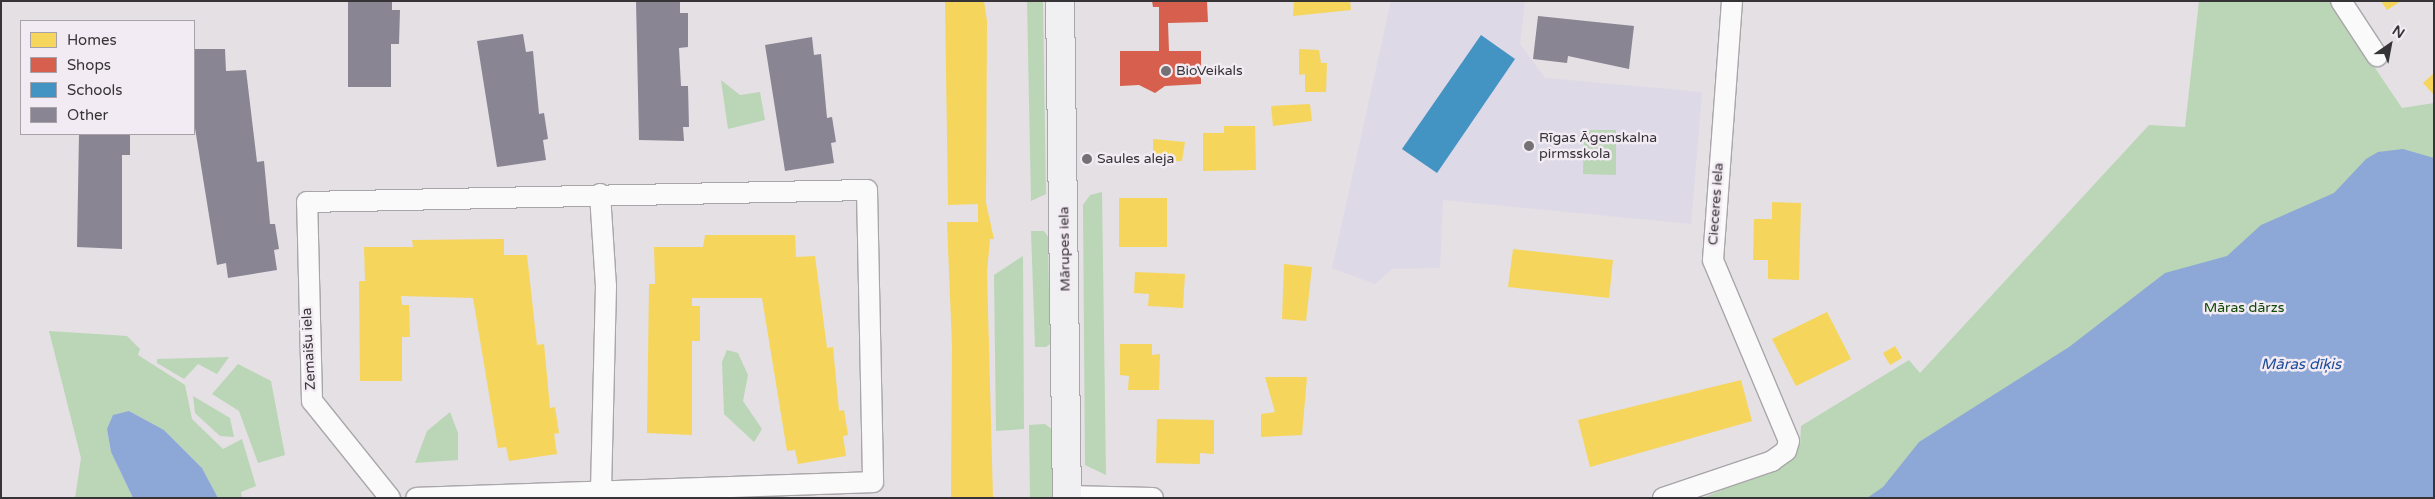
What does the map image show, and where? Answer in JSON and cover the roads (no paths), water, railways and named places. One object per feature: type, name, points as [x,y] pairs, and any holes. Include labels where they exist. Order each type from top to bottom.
[{"type":"street","name":"Mārupes iela","points":[[1060,1],[1067,497]]},
{"type":"street","name":"Cieceres iela","points":[[1663,498],[1701,488],[1786,451],[1786,426],[1713,260],[1732,1]]},
{"type":"street","points":[[2341,1],[2378,56]]},
{"type":"street","points":[[416,498],[601,489],[873,482],[866,190],[600,194],[606,286],[601,489]]},
{"type":"street","name":"Zemaišu iela","points":[[390,498],[312,401],[307,202],[600,194]]},
{"type":"street","points":[[1067,497],[1153,498]]},
{"type":"water","name":"Māras dīķis","points":[[2403,149],[2434,158],[2434,498],[1867,498],[1883,487],[1919,442],[2069,347],[2165,273],[2227,256],[2261,225],[2334,193],[2366,159],[2378,152]]},
{"type":"water","points":[[129,411],[164,430],[202,468],[218,498],[133,498],[111,452],[107,429],[113,415]]},
{"type":"place","name":"BioVeikals","points":[[1166,71]]},
{"type":"place","name":"Rīgas Āgenskalna pirmsskola","points":[[1529,146]]},
{"type":"place","name":"Saules aleja","points":[[1087,159]]},
{"type":"park label","name":"Māras dārzs","points":[[2244,308]]}]
